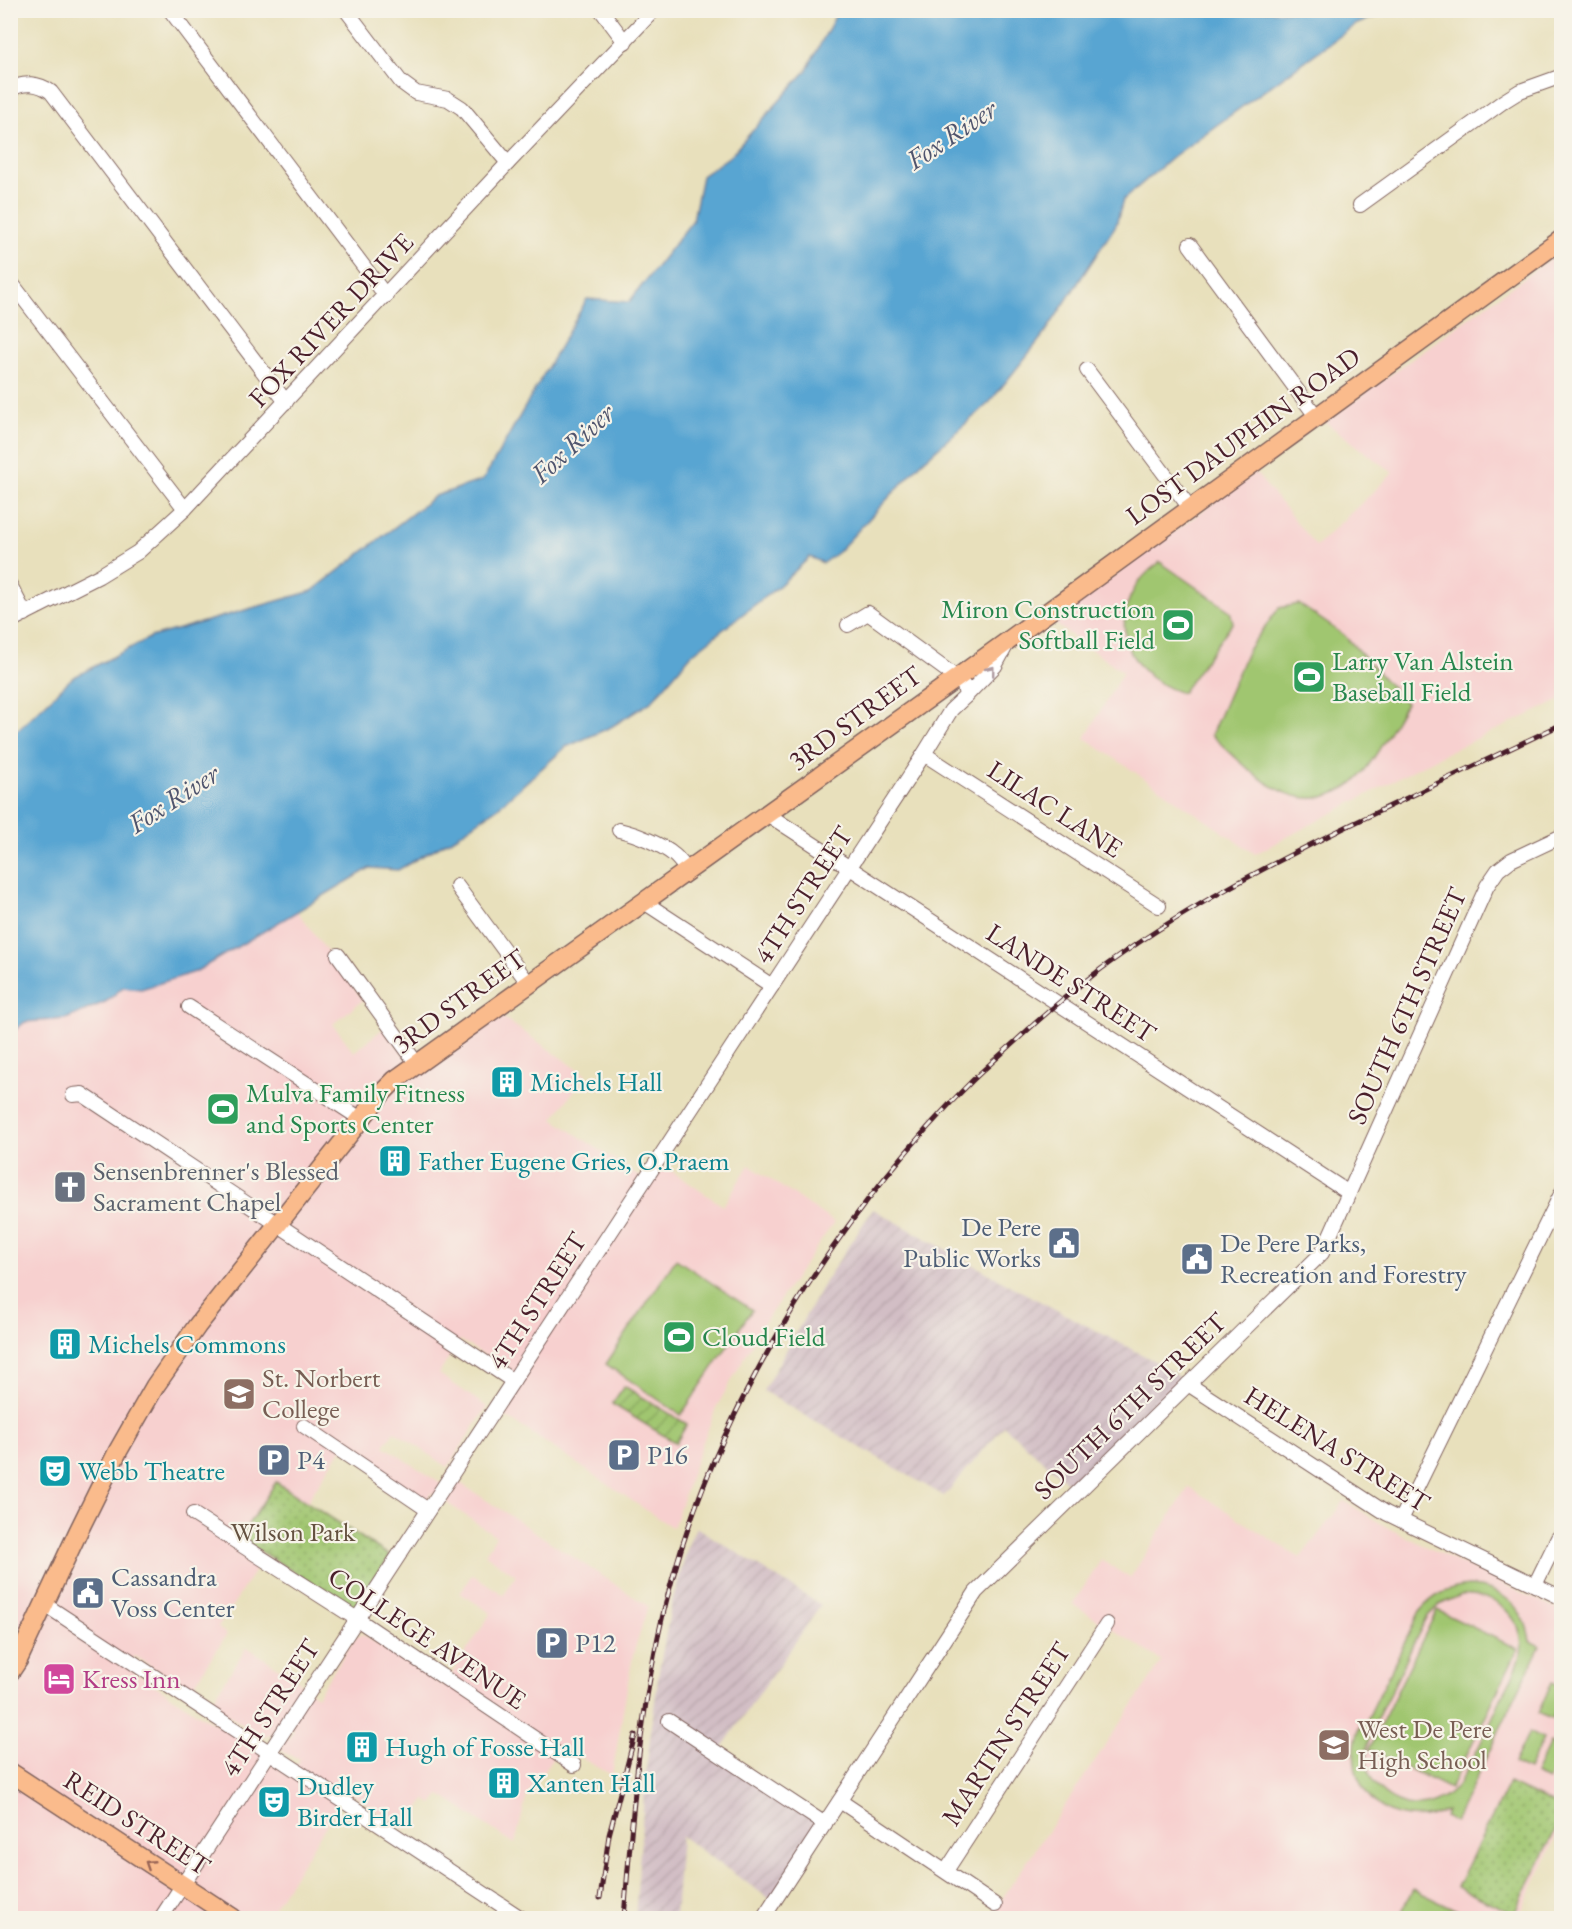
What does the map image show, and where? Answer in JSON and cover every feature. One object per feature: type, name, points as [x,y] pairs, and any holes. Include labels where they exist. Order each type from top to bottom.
[{"type":"main road","name":"LOST DAUPHIN ROAD","points":[[957,678],[1562,239]]},
{"type":"main road","name":"3RD STREET","points":[[10,1672],[18,1660],[118,1451],[154,1386],[197,1326],[382,1093],[417,1064],[957,678]]},
{"type":"main road","name":"REID STREET","points":[[10,1773],[233,1918]]},
{"type":"street","points":[[170,10],[386,296]]},
{"type":"street","points":[[346,10],[401,82],[416,93],[447,99],[462,108],[508,163]]},
{"type":"street","points":[[601,10],[625,42]]},
{"type":"street","name":"FOX RIVER DRIVE","points":[[10,621],[99,576],[138,552],[185,509],[654,10]]},
{"type":"street","points":[[1360,204],[1504,101],[1520,91],[1562,76]]},
{"type":"street","points":[[10,90],[23,84],[35,85],[51,92],[286,402]]},
{"type":"street","points":[[1190,245],[1316,416]]},
{"type":"street","points":[[10,281],[185,509]]},
{"type":"street","points":[[1087,370],[1190,508]]},
{"type":"street","points":[[10,585],[25,614]]},
{"type":"street","points":[[848,625],[868,613],[957,678],[964,686],[966,696]]},
{"type":"street","name":"4TH STREET","points":[[161,1918],[951,710],[995,666],[1010,638]]},
{"type":"street","name":"4TH STREET","points":[[951,710],[950,690],[957,678]]},
{"type":"street","name":"LILAC LANE","points":[[924,754],[1159,906]]},
{"type":"street","name":"LANDE STREET","points":[[767,814],[1349,1193]]},
{"type":"street","points":[[619,830],[633,834],[668,851],[677,857],[687,870]]},
{"type":"street","name":"SOUTH 6TH STREET","points":[[763,1918],[976,1592],[1322,1253],[1487,886],[1498,870],[1512,860],[1562,836]]},
{"type":"street","points":[[457,886],[529,984]]},
{"type":"street","points":[[644,902],[771,986]]},
{"type":"street","points":[[338,955],[417,1064]]},
{"type":"street","points":[[189,1007],[361,1119]]},
{"type":"street","points":[[73,1095],[82,1094],[513,1381]]},
{"type":"street","points":[[1401,1520],[1562,1191]]},
{"type":"street","name":"HELENA STREET","points":[[1188,1383],[1386,1513],[1562,1598]]},
{"type":"street","points":[[304,1426],[428,1510]]},
{"type":"street","name":"COLLEGE AVENUE","points":[[192,1514],[357,1619],[574,1765]]},
{"type":"street","points":[[1535,1585],[1558,1538]]},
{"type":"street","points":[[44,1604],[521,1918]]},
{"type":"street","name":"MARTIN STREET","points":[[946,1871],[1107,1624]]},
{"type":"street","points":[[669,1721],[825,1824]]},
{"type":"street","points":[[840,1801],[995,1905]]},
{"type":"shaded area","points":[[1561,251],[1561,700],[1444,754],[1255,854],[1085,738],[1123,672],[1052,622],[1255,472],[1316,546],[1393,473],[1325,422]]},
{"type":"shaded area","name":"St. Norbert College","points":[[297,911],[363,1000],[333,1024],[354,1052],[384,1028],[417,1072],[498,1014],[586,1075],[553,1119],[651,1184],[664,1166],[723,1206],[749,1165],[834,1222],[764,1323],[716,1408],[673,1528],[501,1413],[523,1380],[460,1340],[439,1374],[487,1407],[448,1467],[394,1431],[384,1446],[451,1490],[457,1481],[648,1606],[633,1655],[612,1775],[583,1759],[577,1752],[560,1748],[527,1795],[515,1844],[440,1795],[433,1804],[425,1800],[405,1830],[348,1791],[267,1918],[11,1918],[11,1033],[25,1022],[67,1019],[107,1001],[123,987],[141,989],[195,972]],"holes":[[[342,1448],[422,1500],[427,1499],[432,1493],[496,1536],[485,1554],[516,1575],[504,1595],[472,1574],[460,1593],[491,1613],[444,1686],[362,1634],[355,1638],[317,1696],[247,1647],[210,1704],[262,1737],[272,1735],[281,1722],[294,1730],[281,1748],[285,1753],[300,1759],[288,1776],[275,1764],[269,1765],[264,1778],[236,1819],[271,1752],[203,1717],[127,1667],[135,1656],[190,1692],[227,1634],[218,1628],[259,1564],[276,1482],[307,1502]]]},
{"type":"shaded area","points":[[873,1209],[1026,1294],[1162,1365],[1188,1384],[1078,1492],[1004,1426],[944,1496],[763,1391],[826,1280]]},
{"type":"shaded area","name":"West De Pere High School","points":[[1189,1487],[1300,1558],[1344,1501],[1390,1529],[1561,1610],[1561,1828],[1518,1918],[989,1918],[1162,1661],[1073,1604],[1101,1560],[1130,1578]]},
{"type":"shaded area","points":[[696,1527],[821,1605],[718,1753],[825,1824],[774,1902],[681,1836],[675,1918],[635,1918],[646,1769],[659,1671],[671,1606],[689,1543]]},
{"type":"green space","name":"Miron Construction Softball Field","points":[[1160,562],[1230,611],[1233,622],[1182,693],[1160,683],[1143,670],[1131,653],[1125,635],[1125,615],[1131,596],[1142,578]]},
{"type":"green space","name":"Larry Van Alstein Baseball Field","points":[[1299,604],[1344,635],[1406,703],[1378,751],[1356,780],[1340,791],[1315,798],[1298,797],[1266,782],[1211,735],[1248,650],[1279,608]]},
{"type":"green space","name":"Cloud Field","points":[[676,1259],[752,1310],[681,1415],[606,1364]]},
{"type":"green space","points":[[624,1386],[687,1424],[676,1443],[612,1404]]},
{"type":"green space","name":"Wilson Park","points":[[276,1482],[390,1556],[355,1607],[352,1608],[239,1538]]},
{"type":"green space","points":[[1461,1587],[1481,1587],[1510,1601],[1528,1629],[1530,1641],[1540,1646],[1455,1822],[1444,1817],[1446,1811],[1425,1817],[1405,1817],[1387,1811],[1373,1800],[1362,1786],[1356,1768],[1355,1748],[1360,1727],[1363,1728],[1420,1611],[1436,1597]],"holes":[[[1461,1595],[1474,1595],[1496,1603],[1513,1619],[1519,1629],[1520,1660],[1476,1754],[1459,1784],[1448,1795],[1435,1802],[1421,1806],[1402,1804],[1382,1792],[1370,1776],[1367,1763],[1370,1736],[1428,1616],[1439,1605]]]},
{"type":"green space","points":[[1437,1610],[1518,1649],[1450,1789],[1369,1749]]},
{"type":"green space","points":[[1552,1682],[1561,1686],[1561,1700],[1552,1719],[1538,1713]]},
{"type":"green space","points":[[1529,1732],[1543,1739],[1528,1770],[1514,1763]]},
{"type":"green space","points":[[1550,1743],[1561,1748],[1561,1754],[1549,1780],[1535,1774]]},
{"type":"green space","points":[[1509,1783],[1562,1808],[1561,1819],[1514,1914],[1457,1887]]},
{"type":"green space","points":[[1413,1889],[1473,1918],[1399,1918]]},
{"type":"water","name":"Fox River","points":[[838,11],[1389,11],[1355,25],[1174,156],[1123,200],[1116,225],[1045,333],[989,403],[921,463],[838,552],[823,563],[810,557],[780,585],[692,654],[651,702],[611,727],[566,747],[497,808],[457,836],[398,870],[370,868],[195,972],[141,989],[123,987],[107,1001],[66,1019],[25,1022],[11,1033],[11,734],[72,678],[151,637],[312,591],[435,496],[483,480],[587,299],[629,302],[693,220],[702,176],[730,156],[806,71]]},
{"type":"railway","points":[[624,1918],[640,1748],[653,1663],[672,1580],[694,1512],[721,1444],[754,1377],[791,1312],[832,1249],[876,1189],[923,1133],[978,1075],[1060,1002],[1130,948],[1191,910],[1284,858],[1562,724]]},
{"type":"railway","points":[[600,1898],[609,1835],[635,1735]]},
{"type":"place","name":"Miron Construction Softball Field","points":[[1178,625]]},
{"type":"place","name":"Larry Van Alstein Baseball Field","points":[[1309,677]]},
{"type":"place","name":"Michels Hall","points":[[507,1082]]},
{"type":"place","name":"Mulva Family Fitness and Sports Center","points":[[223,1109]]},
{"type":"place","name":"Father Eugene Gries, O.Praem","points":[[395,1161]]},
{"type":"place","name":"Sensenbrenner's Blessed Sacrament Chapel","points":[[70,1187]]},
{"type":"place","name":"De Pere Public Works","points":[[1064,1243]]},
{"type":"place","name":"De Pere Parks, Recreation and Forestry","points":[[1197,1259]]},
{"type":"place","name":"Cloud Field","points":[[679,1337]]},
{"type":"place","name":"Michels Commons","points":[[65,1344]]},
{"type":"place","name":"St. Norbert College","points":[[239,1394]]},
{"type":"place","name":"P16","points":[[624,1455]]},
{"type":"place","name":"P4","points":[[274,1460]]},
{"type":"place","name":"Webb Theatre","points":[[55,1471]]},
{"type":"place","name":"Cassandra Voss Center","points":[[88,1593]]},
{"type":"place","name":"P12","points":[[552,1643]]},
{"type":"place","name":"Kress Inn","points":[[59,1679]]},
{"type":"place","name":"West De Pere High School","points":[[1334,1745]]},
{"type":"place","name":"Hugh of Fosse Hall","points":[[362,1747]]},
{"type":"place","name":"Xanten Hall","points":[[504,1783]]},
{"type":"place","name":"Dudley Birder Hall","points":[[274,1802]]}]
